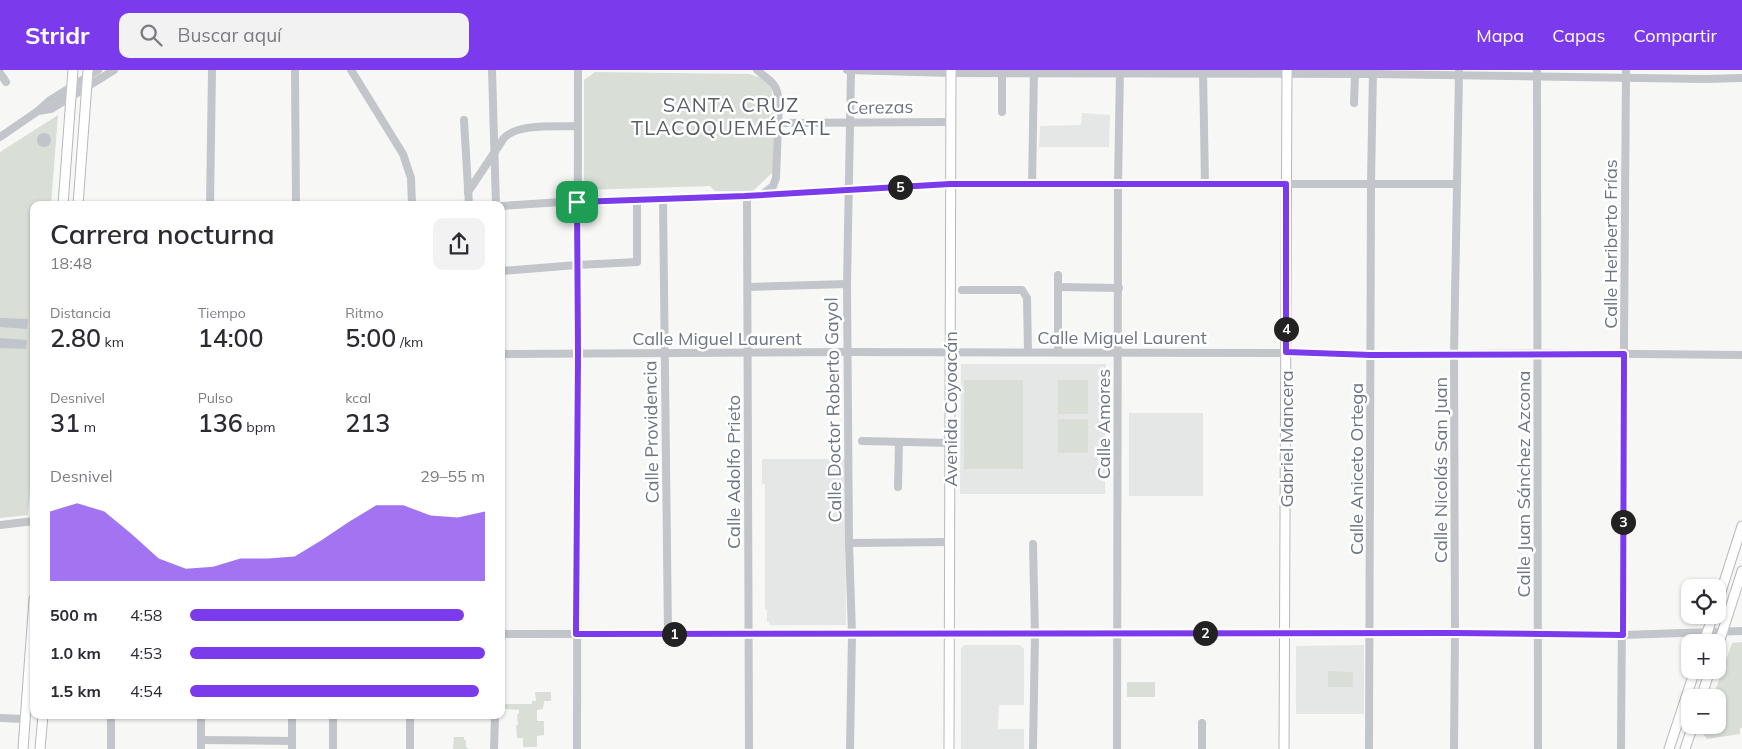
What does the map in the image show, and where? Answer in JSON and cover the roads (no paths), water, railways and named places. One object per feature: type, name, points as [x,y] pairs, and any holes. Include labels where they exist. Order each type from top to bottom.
[{"type":"main road","points":[[63,201],[73,70]]},
{"type":"main road","name":"Avenida Coyoacán","points":[[949,749],[950,71]]},
{"type":"main road","name":"Gabriel Mancera","points":[[1284,749],[1287,72]]},
{"type":"main road","points":[[78,201],[88,73]]},
{"type":"main road","points":[[1725,579],[1742,526]]},
{"type":"main road","points":[[1722,632],[1742,571]]},
{"type":"main road","points":[[1708,632],[1710,624]]},
{"type":"main road","points":[[23,749],[30,652]]},
{"type":"main road","points":[[1669,749],[1692,679]]},
{"type":"main road","points":[[40,749],[43,719]]},
{"type":"main road","points":[[1685,749],[1690,734]]},
{"type":"street","points":[[0,137],[38,112],[49,101],[88,73],[98,70]]},
{"type":"street","points":[[38,112],[51,108],[114,70]]},
{"type":"street","points":[[210,201],[212,70]]},
{"type":"street","points":[[295,70],[296,201]]},
{"type":"street","points":[[351,70],[403,154],[411,178],[412,201]]},
{"type":"street","points":[[492,70],[496,201]]},
{"type":"street","points":[[577,749],[578,70]]},
{"type":"street","points":[[757,70],[769,78],[777,88],[779,102],[777,172],[774,183],[763,194]]},
{"type":"street","points":[[847,70],[1002,73],[1537,73],[1742,78]]},
{"type":"street","name":"Calle Doctor Roberto Gayol","points":[[850,749],[852,634],[846,352],[851,70]]},
{"type":"street","points":[[1032,185],[1034,72]]},
{"type":"street","name":"Calle Amores","points":[[1117,749],[1120,72]]},
{"type":"street","points":[[1202,72],[1205,184]]},
{"type":"street","name":"Calle Aniceto Ortega","points":[[1369,749],[1371,184],[1374,72]]},
{"type":"street","points":[[0,73],[6,82]]},
{"type":"street","points":[[1002,73],[1002,112]]},
{"type":"street","name":"Calle Nicolás San Juan","points":[[1454,749],[1454,354],[1459,73]]},
{"type":"street","name":"Calle Juan Sánchez Azcona","points":[[1537,73],[1538,749]]},
{"type":"street","points":[[1354,103],[1355,74]]},
{"type":"street","name":"Calle Heriberto Frías","points":[[1621,749],[1626,74]]},
{"type":"street","points":[[464,120],[469,201]]},
{"type":"street","name":"Cerezas","points":[[779,123],[951,122]]},
{"type":"street","points":[[468,192],[507,135],[516,130],[530,128],[577,126]]},
{"type":"street","points":[[774,183],[779,193]]},
{"type":"street","points":[[505,206],[747,196],[950,184],[1456,184]]},
{"type":"street","name":"Calle Adolfo Prieto","points":[[747,196],[749,749]]},
{"type":"street","points":[[505,271],[577,264],[637,262],[637,199]]},
{"type":"street","name":"Calle Providencia","points":[[664,199],[668,634]]},
{"type":"street","points":[[1058,275],[1058,352]]},
{"type":"street","points":[[748,287],[847,284]]},
{"type":"street","points":[[1058,287],[1119,288]]},
{"type":"street","points":[[962,290],[1022,290],[1027,298],[1028,352]]},
{"type":"street","name":"Calle Miguel Laurent","points":[[505,354],[1286,352],[1371,355],[1538,353],[1742,355]]},
{"type":"street","points":[[862,441],[950,443]]},
{"type":"street","points":[[898,487],[899,442]]},
{"type":"street","points":[[0,524],[30,521]]},
{"type":"street","points":[[849,543],[950,542]]},
{"type":"street","points":[[1033,544],[1035,634],[1033,749]]},
{"type":"street","points":[[505,634],[1455,633],[1623,635],[1742,631]]},
{"type":"street","points":[[0,718],[25,719]]},
{"type":"street","points":[[110,719],[111,749]]},
{"type":"street","points":[[201,719],[201,749]]},
{"type":"street","points":[[201,740],[292,745],[292,719]]},
{"type":"street","points":[[333,719],[333,749]]},
{"type":"street","points":[[410,719],[410,749]]},
{"type":"street","points":[[494,719],[494,749]]},
{"type":"street","points":[[1202,723],[1202,749]]},
{"type":"district","name":"SANTA CRUZ TLACOQUEMÉCATL","points":[[731,116]]}]
